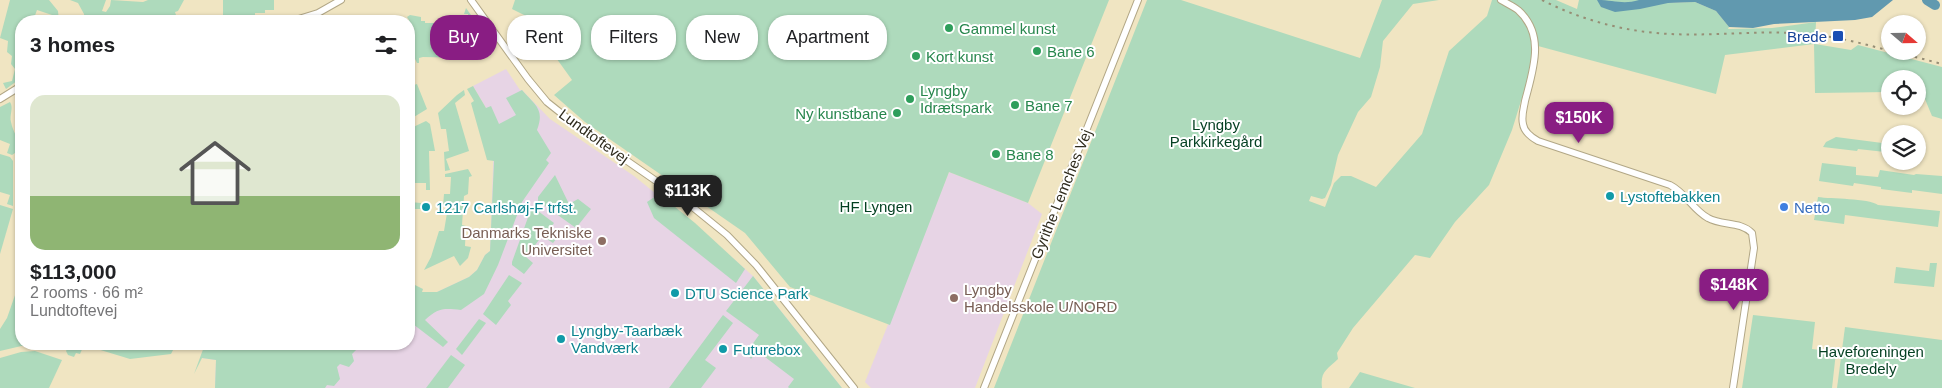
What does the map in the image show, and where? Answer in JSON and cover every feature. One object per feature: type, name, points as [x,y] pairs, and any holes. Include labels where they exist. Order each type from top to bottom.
[{"type":"street","points":[[312,15],[341,0]]},
{"type":"street","name":"Lundtoftevej","points":[[471,0],[547,102],[581,129],[685,201],[726,235],[756,265],[854,388]]},
{"type":"street","name":"Gyrithe Lemches Vej","points":[[984,388],[1138,0]]},
{"type":"street","points":[[1501,0],[1517,10],[1527,21],[1535,40],[1535,59],[1522,114],[1522,123],[1530,136],[1538,141],[1670,185],[1681,191],[1709,219],[1741,226],[1752,233],[1754,248],[1733,388]]},
{"type":"street","points":[[0,99],[15,90]]},
{"type":"shaded area","name":"Danmarks Tekniske Universitet","points":[[506,69],[520,90],[550,119],[634,176],[702,231],[753,276],[842,388],[215,388],[216,360],[202,358],[205,350],[415,350],[415,293],[424,292],[432,294],[469,277],[477,270],[485,255],[490,251],[494,140],[486,108],[473,86]]},
{"type":"shaded area","name":"Lyngby Handelsskole U/NORD","points":[[949,172],[1028,203],[1042,214],[975,388],[871,388],[865,382]]},
{"type":"green space","points":[[10,0],[49,0],[58,11],[58,15],[37,10],[35,15],[15,15],[15,69],[11,64],[12,56],[7,52],[8,41],[0,38]]},
{"type":"green space","points":[[70,0],[106,0],[102,11],[106,12],[111,0],[143,2],[148,0],[184,0],[178,11],[175,12],[176,15],[84,15],[78,3]]},
{"type":"green space","points":[[223,0],[274,0],[274,10],[265,10],[265,13],[255,13],[255,15],[223,15]]},
{"type":"green space","name":"Lyngby Idrætspark","points":[[515,0],[1109,0],[1028,203],[949,172],[890,325],[790,287],[745,233],[585,122],[554,95],[572,80],[558,60],[581,60],[581,15],[524,15],[512,9]]},
{"type":"green space","name":"Lyngby Parkkirkegård","points":[[1147,0],[1181,0],[1360,58],[1382,0],[1439,0],[1413,4],[1383,41],[1380,67],[1371,97],[1358,112],[1338,155],[1331,185],[1325,198],[1311,196],[1309,201],[1325,207],[1334,183],[1341,176],[1351,176],[1376,187],[1422,134],[1449,51],[1487,16],[1492,0],[1556,0],[1577,9],[1579,0],[1695,2],[1716,11],[1729,27],[1728,29],[1772,28],[1816,22],[1815,44],[1851,50],[1858,45],[1881,51],[1881,60],[1915,60],[1942,67],[1942,119],[1932,116],[1926,102],[1926,70],[1881,70],[1881,92],[1815,93],[1814,44],[1725,55],[1716,94],[1538,46],[1512,130],[1489,185],[1455,222],[1430,258],[1415,255],[1353,328],[1337,353],[1338,359],[1323,374],[1322,388],[994,388]]},
{"type":"green space","points":[[466,8],[471,15],[464,14]]},
{"type":"green space","points":[[415,16],[421,17],[421,21],[425,21],[425,23],[430,23],[430,57],[419,58],[419,63],[417,63],[415,59]]},
{"type":"green space","points":[[15,69],[15,82],[6,89],[3,83],[12,81]]},
{"type":"green space","points":[[417,84],[427,109],[415,116],[415,107],[415,85]]},
{"type":"green space","points":[[473,86],[486,108],[491,106],[499,124],[516,115],[506,98],[522,90],[535,104],[539,112],[540,117],[537,130],[551,153],[546,160],[549,163],[522,202],[498,265],[484,294],[461,310],[441,310],[425,320],[448,342],[443,347],[415,326],[415,285],[423,289],[422,292],[437,292],[469,277],[477,270],[485,255],[490,251],[494,161],[487,160],[471,103],[474,101],[467,89]]},
{"type":"green space","points":[[464,90],[465,95],[455,103],[469,151],[446,159],[450,170],[445,171],[444,152],[449,151],[446,129],[441,129],[438,113]]},
{"type":"green space","points":[[10,102],[12,107],[11,122],[15,134],[15,153],[12,155],[7,153],[10,144],[0,140],[0,107]]},
{"type":"green space","points":[[426,121],[430,124],[435,151],[429,151],[430,190],[426,190],[426,183],[415,183],[415,126]]},
{"type":"green space","points":[[1836,137],[1881,143],[1881,152],[1823,147],[1826,142]]},
{"type":"green space","points":[[0,154],[10,157],[13,161],[13,206],[7,204],[10,195],[0,192]]},
{"type":"green space","points":[[1822,163],[1856,167],[1856,175],[1878,177],[1880,170],[1914,175],[1942,176],[1942,194],[1912,190],[1912,193],[1854,183],[1853,186],[1819,181]]},
{"type":"green space","points":[[468,169],[472,176],[469,177],[468,194],[464,196],[462,225],[466,226],[465,246],[471,247],[468,258],[460,266],[454,256],[424,270],[431,257],[439,231],[444,231],[448,207],[443,206],[444,194],[450,194],[451,177],[445,177],[445,174]]},
{"type":"green space","points":[[555,175],[569,204],[578,199],[591,209],[576,228],[538,201],[538,197]]},
{"type":"green space","points":[[659,194],[695,223],[745,269],[736,283],[654,218],[647,202]]},
{"type":"green space","points":[[1818,197],[1858,200],[1878,205],[1940,211],[1938,227],[1845,215],[1844,224],[1814,220]]},
{"type":"green space","points":[[415,202],[421,203],[421,209],[415,209]]},
{"type":"green space","points":[[0,205],[13,209],[0,254]]},
{"type":"green space","points":[[534,208],[554,223],[548,231],[557,238],[553,243],[542,236],[526,257],[533,263],[524,274],[512,265],[512,262],[531,209]]},
{"type":"green space","points":[[1930,263],[1937,263],[1934,287],[1894,283],[1896,267],[1929,271]]},
{"type":"green space","points":[[509,275],[522,283],[508,301],[511,305],[496,325],[483,314]]},
{"type":"green space","points":[[753,276],[842,388],[789,388],[794,379],[757,351],[751,359],[746,353],[759,335],[726,311]]},
{"type":"green space","points":[[15,295],[15,348],[0,351],[0,329],[7,318]]},
{"type":"green space","points":[[723,315],[733,323],[705,360],[716,368],[701,388],[669,388]]},
{"type":"green space","points":[[1753,315],[1815,322],[1812,349],[1836,352],[1832,388],[1742,388]]},
{"type":"green space","points":[[479,319],[486,323],[462,355],[456,349]]},
{"type":"green space","name":"Haveforeningen Bredely","points":[[1845,327],[1942,340],[1942,388],[1837,388]]},
{"type":"green space","points":[[82,350],[80,354],[76,353],[74,357],[68,355],[66,351]]},
{"type":"green space","points":[[100,350],[173,350],[171,354],[130,359]]},
{"type":"green space","points":[[203,350],[356,350],[352,354],[354,361],[349,367],[340,364],[337,367],[340,379],[334,386],[327,385],[325,388],[215,388],[216,360],[202,358],[194,374]]},
{"type":"green space","points":[[35,351],[62,360],[49,388],[0,388],[0,358],[21,352]]},
{"type":"green space","points":[[451,355],[465,365],[448,388],[426,388]]},
{"type":"green space","points":[[1360,372],[1415,388],[1349,388]]},
{"type":"water","points":[[1597,0],[1623,2],[1639,0],[1893,0],[1872,17],[1855,20],[1774,24],[1753,28],[1729,27],[1716,11],[1695,2],[1668,3],[1615,12],[1601,7]]},
{"type":"waterway","points":[[1927,0],[1935,5]]},
{"type":"railway","points":[[1542,0],[1588,19],[1637,31],[1685,34],[1805,34],[1842,39],[1881,49]]},
{"type":"railway","points":[[1926,60],[1942,64]]},
{"type":"place","name":"Gammel kunst","points":[[949,28]]},
{"type":"place","name":"Brede","points":[[1838,36]]},
{"type":"place","name":"Bane 6","points":[[1037,51]]},
{"type":"place","name":"Kort kunst","points":[[916,56]]},
{"type":"place","name":"Lyngby Idrætspark","points":[[910,99]]},
{"type":"place","name":"Bane 7","points":[[1015,105]]},
{"type":"place","name":"Ny kunstbane","points":[[897,113]]},
{"type":"place","name":"Bane 8","points":[[996,154]]},
{"type":"place","name":"Lystoftebakken","points":[[1610,196]]},
{"type":"place","name":"1217 Carlshøj-F trfst.","points":[[426,207]]},
{"type":"place","name":"Netto","points":[[1784,207]]},
{"type":"place","name":"Danmarks Tekniske Universitet","points":[[602,241]]},
{"type":"place","name":"DTU Science Park","points":[[675,293]]},
{"type":"place","name":"Lyngby Handelsskole U/NORD","points":[[954,298]]},
{"type":"place","name":"Lyngby-Taarbæk Vandværk","points":[[561,339]]},
{"type":"place","name":"Futurebox","points":[[723,349]]},
{"type":"park label","name":"HF Lyngen","points":[[876,206]]}]
